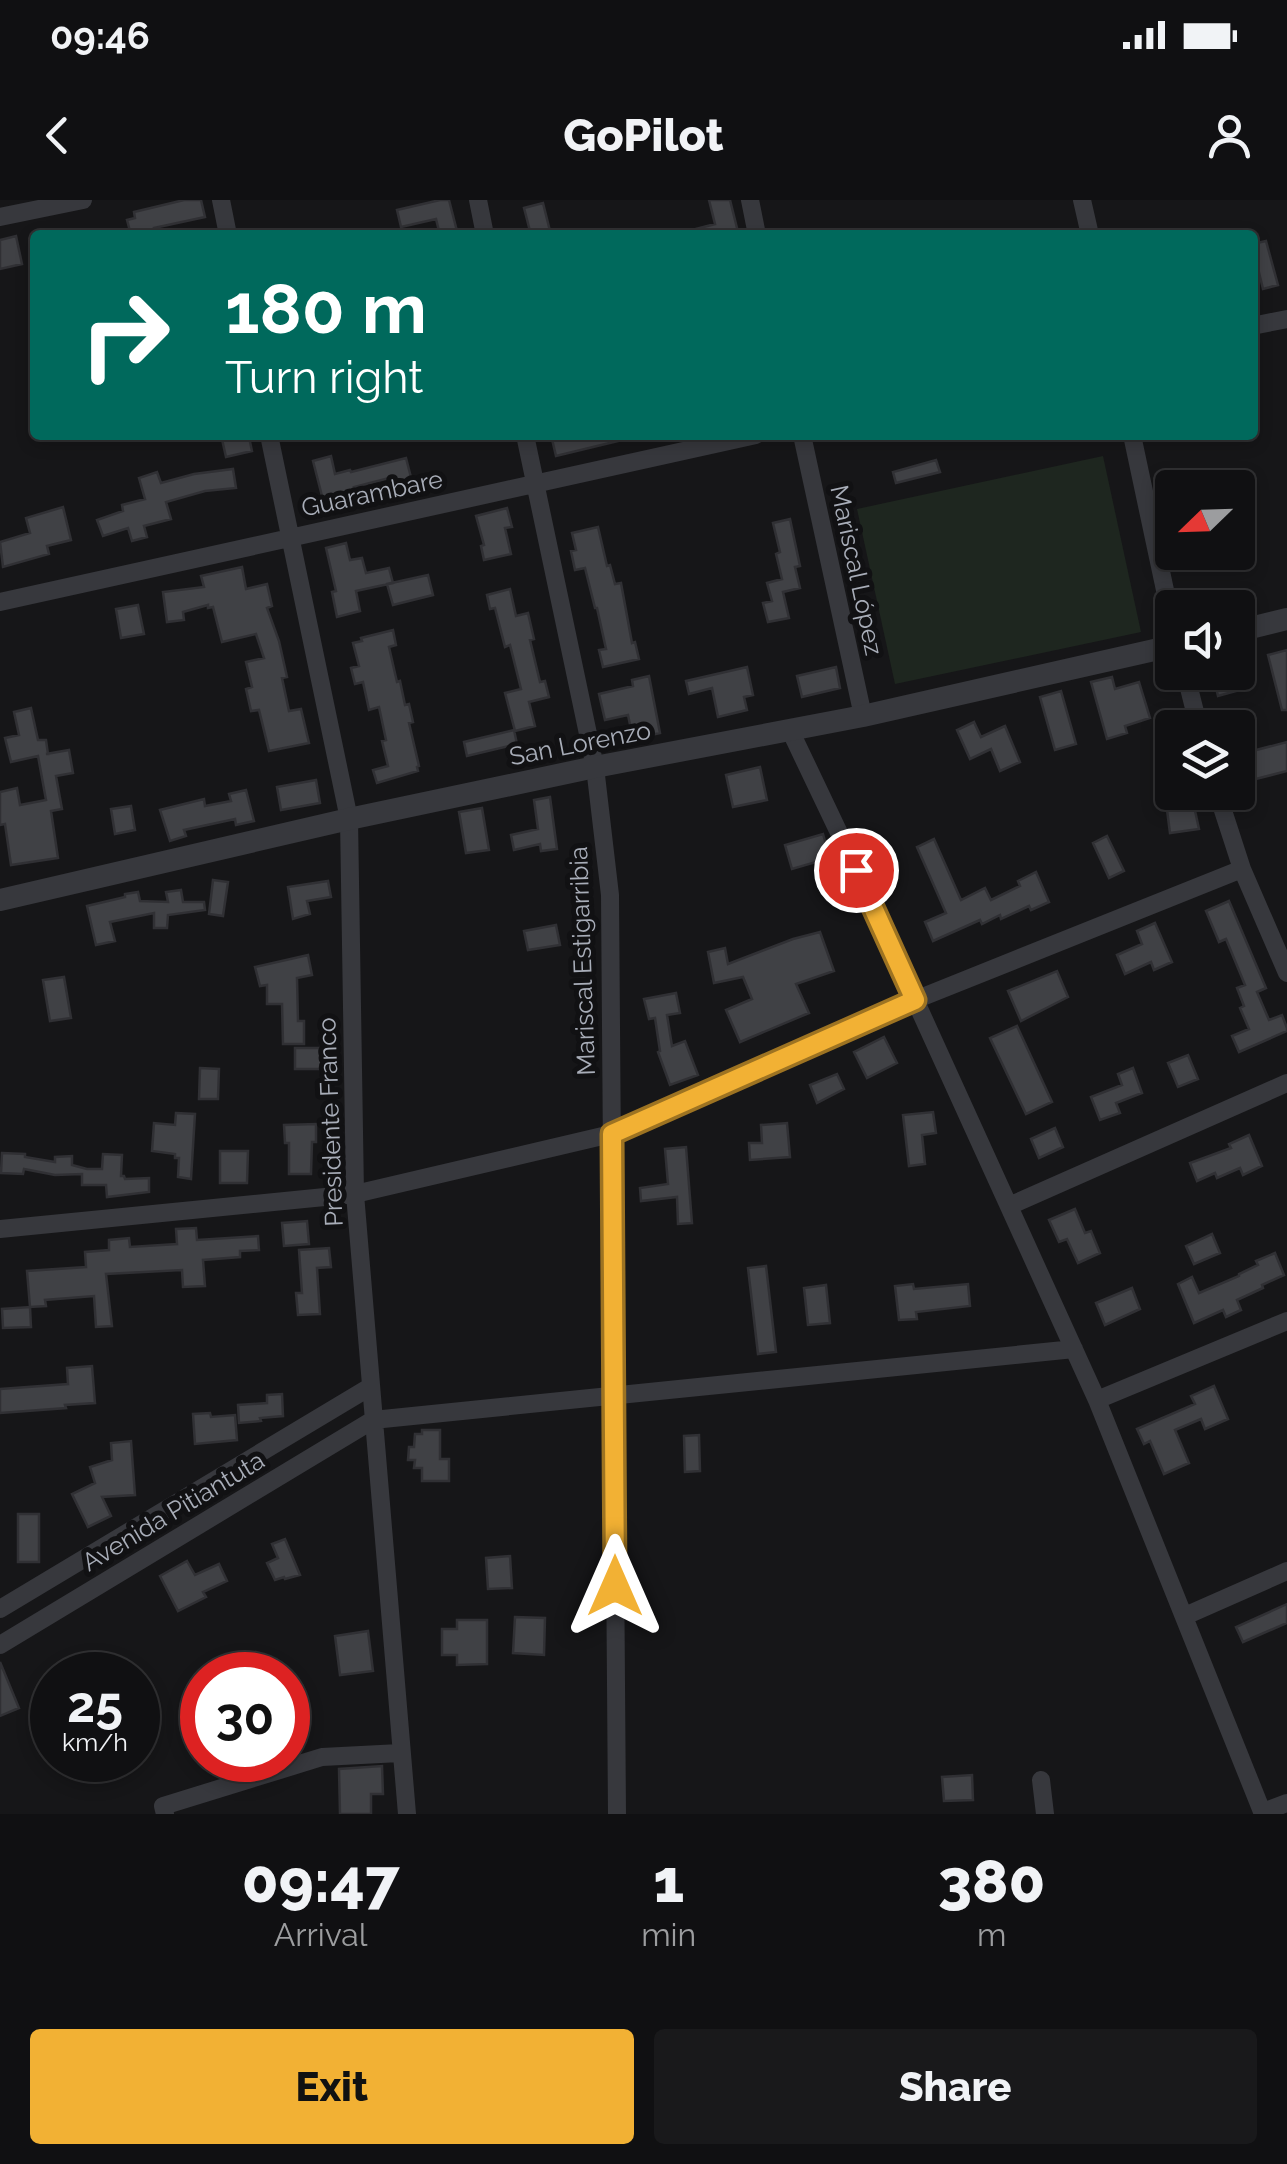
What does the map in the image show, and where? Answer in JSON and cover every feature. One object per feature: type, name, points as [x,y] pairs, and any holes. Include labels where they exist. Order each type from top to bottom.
[{"type":"street","points":[[0,217],[84,200]]},
{"type":"street","points":[[221,200],[227,230]]},
{"type":"street","points":[[478,200],[484,230]]},
{"type":"street","points":[[750,200],[756,230]]},
{"type":"street","points":[[1082,200],[1089,230]]},
{"type":"street","points":[[1258,325],[1287,319]]},
{"type":"street","name":"Presidente Franco","points":[[270,440],[348,820],[355,1194],[407,1814]]},
{"type":"street","name":"Mariscal Estigarribia","points":[[526,440],[595,767],[610,896],[616,1814]]},
{"type":"street","name":"Guarambare","points":[[0,602],[733,440]]},
{"type":"street","name":"Mariscal López","points":[[803,440],[864,716]]},
{"type":"street","points":[[1133,440],[1165,590]]},
{"type":"street","points":[[1255,627],[1287,620]]},
{"type":"street","name":"San Lorenzo","points":[[0,900],[348,820],[595,767],[864,716],[1155,650]]},
{"type":"street","points":[[790,730],[1074,1349],[1263,1813],[1287,1803]]},
{"type":"street","points":[[1223,810],[1242,870],[1287,973]]},
{"type":"street","points":[[0,1229],[355,1194],[612,1134],[915,1000],[1242,870]]},
{"type":"street","points":[[1008,1206],[1287,1083]]},
{"type":"street","points":[[1096,1400],[1287,1321]]},
{"type":"street","points":[[372,1420],[1074,1349]]},
{"type":"street","name":"Avenida Pitiantuta","points":[[0,1608],[370,1388]]},
{"type":"street","name":"Avenida Pitiantuta","points":[[0,1646],[372,1420]]},
{"type":"street","points":[[1185,1616],[1287,1571]]},
{"type":"street","points":[[165,1814],[163,1806],[322,1758],[400,1753]]},
{"type":"street","points":[[1042,1780],[1045,1814]]},
{"type":"shaded area","points":[[1103,456],[1141,632],[895,684],[857,509]]},
{"type":"building","points":[[201,200],[205,217],[154,230],[130,230],[127,220],[135,218],[134,212]]},
{"type":"building","points":[[449,200],[457,230],[439,230],[436,219],[401,227],[397,210]]},
{"type":"building","points":[[709,200],[730,200],[738,230],[692,230],[715,224]]},
{"type":"building","points":[[543,203],[550,230],[530,230],[524,208]]},
{"type":"building","points":[[16,236],[22,264],[0,269],[0,240]]},
{"type":"building","points":[[1266,241],[1278,285],[1263,289],[1258,243]]},
{"type":"building","points":[[222,440],[250,440],[252,451],[226,457]]},
{"type":"building","points":[[552,440],[622,440],[556,456]]},
{"type":"building","points":[[331,456],[335,474],[406,458],[413,485],[396,489],[393,477],[323,500],[313,461]]},
{"type":"building","points":[[936,460],[940,472],[896,483],[893,472]]},
{"type":"building","points":[[233,469],[236,488],[205,491],[166,502],[171,519],[144,526],[147,537],[132,541],[128,528],[103,536],[97,520],[123,511],[122,505],[145,499],[139,478],[157,472],[161,483]]},
{"type":"building","points":[[63,507],[71,540],[47,546],[49,554],[3,567],[0,542],[30,533],[26,518]]},
{"type":"building","points":[[507,508],[512,527],[505,528],[511,554],[484,560],[476,516]]},
{"type":"building","points":[[790,519],[800,566],[795,567],[800,588],[783,592],[789,618],[768,622],[763,603],[772,601],[767,583],[782,579],[773,523]]},
{"type":"building","points":[[598,527],[607,566],[610,565],[615,584],[621,583],[632,643],[635,642],[639,659],[603,667],[599,650],[606,649],[597,608],[585,568],[575,570],[571,551],[576,550],[572,533]]},
{"type":"building","points":[[346,543],[350,560],[362,558],[366,573],[389,568],[393,583],[356,591],[360,611],[337,617],[332,592],[336,591],[326,548]]},
{"type":"building","points":[[242,567],[246,589],[267,584],[272,606],[267,608],[287,677],[282,678],[289,711],[301,709],[309,743],[269,751],[259,710],[251,711],[246,689],[252,687],[246,662],[264,658],[256,634],[222,642],[213,607],[208,605],[183,612],[184,620],[167,622],[163,592],[204,587],[201,576]]},
{"type":"building","points":[[428,575],[433,595],[393,605],[387,584]]},
{"type":"building","points":[[510,589],[516,616],[528,613],[540,682],[545,681],[549,697],[529,702],[535,726],[515,731],[505,693],[521,689],[510,645],[505,647],[495,608],[490,609],[487,595]]},
{"type":"building","points":[[138,605],[144,634],[121,638],[116,609]]},
{"type":"building","points":[[393,630],[396,645],[389,647],[405,705],[409,704],[413,722],[409,723],[419,766],[418,771],[377,783],[373,770],[388,766],[382,741],[386,740],[379,707],[369,710],[363,682],[355,684],[351,668],[359,666],[353,643]]},
{"type":"building","points":[[1287,650],[1287,710],[1282,710],[1268,655]]},
{"type":"building","points":[[747,667],[753,695],[744,697],[747,710],[718,717],[712,688],[689,694],[686,681]]},
{"type":"building","points":[[836,667],[840,688],[802,697],[797,676]]},
{"type":"building","points":[[649,676],[660,733],[633,739],[628,715],[605,720],[599,694],[633,686],[632,680]]},
{"type":"building","points":[[1112,677],[1115,689],[1139,682],[1150,718],[1125,726],[1127,733],[1107,739],[1091,682]]},
{"type":"building","points":[[1216,690],[1239,690],[1218,696]]},
{"type":"building","points":[[1061,691],[1076,744],[1055,750],[1040,697]]},
{"type":"building","points":[[31,708],[38,740],[46,740],[48,754],[69,750],[73,773],[56,776],[62,809],[51,811],[58,858],[11,865],[5,824],[0,825],[0,792],[17,788],[20,805],[46,800],[38,756],[11,762],[5,738],[19,735],[14,712]]},
{"type":"building","points":[[974,722],[981,737],[1005,726],[1020,762],[1000,771],[991,749],[970,759],[957,730]]},
{"type":"building","points":[[514,730],[517,744],[467,756],[464,742]]},
{"type":"building","points":[[1287,742],[1287,771],[1255,779],[1255,750]]},
{"type":"building","points":[[760,767],[767,800],[733,807],[726,775]]},
{"type":"building","points":[[316,780],[320,803],[281,810],[277,787]]},
{"type":"building","points":[[246,790],[254,821],[236,825],[235,819],[184,830],[186,836],[170,841],[160,810],[204,799],[205,806],[231,801],[229,794]]},
{"type":"building","points":[[550,797],[557,849],[541,851],[540,844],[514,850],[511,835],[538,829],[534,800]]},
{"type":"building","points":[[131,806],[135,830],[115,834],[111,809]]},
{"type":"building","points":[[482,808],[489,850],[466,853],[459,812]]},
{"type":"building","points":[[1167,810],[1195,810],[1199,829],[1170,833]]},
{"type":"building","points":[[823,834],[830,858],[792,869],[785,845]]},
{"type":"building","points":[[1107,836],[1124,871],[1109,878],[1093,843]]},
{"type":"building","points":[[934,839],[961,900],[985,888],[991,900],[1020,886],[1018,881],[1036,872],[1049,902],[982,924],[980,920],[933,941],[925,922],[946,913],[917,847]]},
{"type":"building","points":[[213,880],[228,882],[223,916],[209,914]]},
{"type":"building","points":[[328,881],[331,897],[307,901],[310,914],[293,919],[288,887]]},
{"type":"building","points":[[181,890],[183,902],[204,902],[205,910],[168,915],[167,928],[154,928],[154,913],[110,922],[115,941],[96,945],[87,906],[138,892],[140,901],[168,902],[166,892]]},
{"type":"building","points":[[1229,901],[1266,988],[1257,992],[1269,1020],[1282,1015],[1287,1028],[1239,1052],[1232,1036],[1249,1029],[1237,988],[1245,985],[1226,939],[1219,942],[1206,911]]},
{"type":"building","points":[[1155,923],[1172,962],[1154,970],[1151,962],[1125,974],[1117,955],[1142,944],[1137,931]]},
{"type":"building","points":[[556,925],[560,945],[528,950],[524,931]]},
{"type":"building","points":[[820,932],[834,971],[796,984],[809,1013],[740,1042],[726,1010],[752,999],[743,977],[714,983],[708,952],[725,948],[728,964]]},
{"type":"building","points":[[308,955],[312,975],[297,978],[298,1021],[304,1021],[304,1044],[283,1044],[282,1004],[267,1004],[267,985],[260,986],[255,967]]},
{"type":"building","points":[[1057,971],[1068,997],[1021,1021],[1008,991]]},
{"type":"building","points":[[64,977],[71,1018],[50,1021],[43,980]]},
{"type":"building","points":[[676,993],[680,1013],[667,1015],[672,1046],[685,1041],[698,1075],[670,1085],[658,1052],[655,1018],[649,1019],[644,999]]},
{"type":"building","points":[[1017,1026],[1052,1102],[1026,1114],[990,1038]]},
{"type":"building","points":[[884,1037],[897,1063],[867,1078],[854,1052]]},
{"type":"building","points":[[295,1048],[323,1048],[323,1069],[295,1069]]},
{"type":"building","points":[[1188,1055],[1198,1079],[1178,1087],[1168,1063]]},
{"type":"building","points":[[200,1068],[219,1069],[218,1099],[199,1099]]},
{"type":"building","points":[[1133,1068],[1142,1093],[1116,1103],[1120,1113],[1100,1120],[1091,1097],[1122,1085],[1118,1074]]},
{"type":"building","points":[[837,1074],[844,1089],[817,1103],[810,1085]]},
{"type":"building","points":[[933,1112],[936,1133],[922,1135],[925,1164],[909,1166],[903,1115]]},
{"type":"building","points":[[176,1113],[195,1114],[191,1179],[178,1177],[179,1158],[175,1154],[152,1151],[154,1123],[175,1125]]},
{"type":"building","points":[[787,1123],[790,1157],[750,1160],[749,1143],[762,1143],[761,1125]]},
{"type":"building","points":[[316,1124],[311,1174],[289,1174],[289,1143],[285,1143],[284,1125]]},
{"type":"building","points":[[1055,1128],[1063,1147],[1039,1158],[1031,1139]]},
{"type":"building","points":[[1249,1135],[1262,1166],[1243,1175],[1240,1168],[1197,1181],[1190,1163],[1231,1148],[1229,1144]]},
{"type":"building","points":[[686,1147],[692,1223],[678,1224],[677,1197],[641,1201],[640,1188],[668,1184],[665,1149]]},
{"type":"building","points":[[220,1151],[248,1151],[247,1183],[220,1183]]},
{"type":"building","points":[[2,1153],[55,1162],[55,1157],[72,1156],[72,1165],[87,1169],[102,1169],[103,1154],[122,1155],[121,1176],[149,1178],[149,1192],[107,1197],[106,1185],[82,1185],[82,1174],[55,1175],[24,1169],[23,1174],[1,1173]]},
{"type":"building","points":[[1075,1209],[1085,1233],[1091,1231],[1100,1253],[1078,1263],[1067,1239],[1059,1242],[1049,1220]]},
{"type":"building","points":[[307,1221],[309,1244],[284,1246],[282,1223]]},
{"type":"building","points":[[196,1228],[197,1240],[258,1236],[259,1250],[240,1251],[240,1257],[203,1260],[205,1286],[183,1287],[182,1270],[106,1274],[112,1326],[96,1327],[94,1296],[45,1300],[46,1306],[30,1307],[27,1271],[86,1267],[85,1252],[109,1250],[109,1240],[129,1238],[130,1247],[177,1244],[176,1229]]},
{"type":"building","points":[[1212,1234],[1220,1253],[1194,1264],[1186,1246]]},
{"type":"building","points":[[329,1248],[331,1267],[317,1268],[320,1314],[298,1315],[296,1293],[302,1293],[299,1250]]},
{"type":"building","points":[[1275,1253],[1284,1275],[1237,1300],[1241,1310],[1226,1317],[1223,1310],[1194,1323],[1178,1284],[1192,1277],[1199,1293],[1239,1276],[1258,1265],[1256,1261]]},
{"type":"building","points":[[766,1266],[776,1352],[758,1354],[748,1268]]},
{"type":"building","points":[[913,1284],[914,1289],[968,1284],[970,1306],[916,1312],[917,1319],[899,1320],[895,1286]]},
{"type":"building","points":[[826,1285],[830,1323],[808,1325],[804,1288]]},
{"type":"building","points":[[1132,1288],[1140,1309],[1105,1325],[1096,1303]]},
{"type":"building","points":[[30,1307],[31,1327],[3,1328],[2,1309]]},
{"type":"building","points":[[92,1366],[95,1403],[0,1413],[0,1389],[68,1384],[67,1368]]},
{"type":"building","points":[[1214,1386],[1228,1419],[1205,1429],[1201,1419],[1175,1430],[1189,1463],[1164,1474],[1150,1441],[1144,1444],[1137,1429],[1195,1404],[1191,1396]]},
{"type":"building","points":[[282,1394],[283,1416],[239,1423],[238,1405],[267,1403],[267,1395]]},
{"type":"building","points":[[210,1413],[211,1417],[235,1415],[237,1440],[195,1444],[193,1414]]},
{"type":"building","points":[[422,1430],[440,1430],[440,1459],[449,1459],[449,1481],[422,1481],[422,1468],[414,1468],[415,1460],[408,1460],[415,1434],[422,1434]]},
{"type":"building","points":[[699,1435],[700,1471],[685,1472],[684,1436]]},
{"type":"building","points":[[131,1441],[135,1495],[102,1497],[111,1516],[88,1527],[72,1494],[95,1483],[90,1467],[112,1460],[111,1443]]},
{"type":"building","points":[[18,1514],[39,1514],[39,1562],[18,1562]]},
{"type":"building","points":[[285,1539],[300,1575],[275,1580],[267,1563],[278,1558],[272,1544]]},
{"type":"building","points":[[510,1556],[512,1588],[488,1589],[486,1558]]},
{"type":"building","points":[[187,1561],[195,1575],[219,1564],[227,1581],[203,1592],[206,1597],[178,1611],[160,1576]]},
{"type":"building","points":[[1287,1604],[1287,1623],[1243,1642],[1236,1627]]},
{"type":"building","points":[[515,1617],[545,1618],[544,1655],[513,1653]]},
{"type":"building","points":[[457,1620],[487,1620],[487,1664],[457,1665],[457,1655],[442,1655],[442,1629],[457,1629]]},
{"type":"building","points":[[368,1631],[373,1671],[340,1675],[335,1636]]},
{"type":"building","points":[[0,1662],[19,1708],[0,1716]]},
{"type":"building","points":[[382,1766],[383,1794],[371,1794],[371,1814],[340,1814],[339,1769]]},
{"type":"building","points":[[972,1775],[973,1800],[944,1801],[942,1777]]},
{"type":"route","points":[[615,1586],[612,1134],[915,1000],[856,870]]}]
